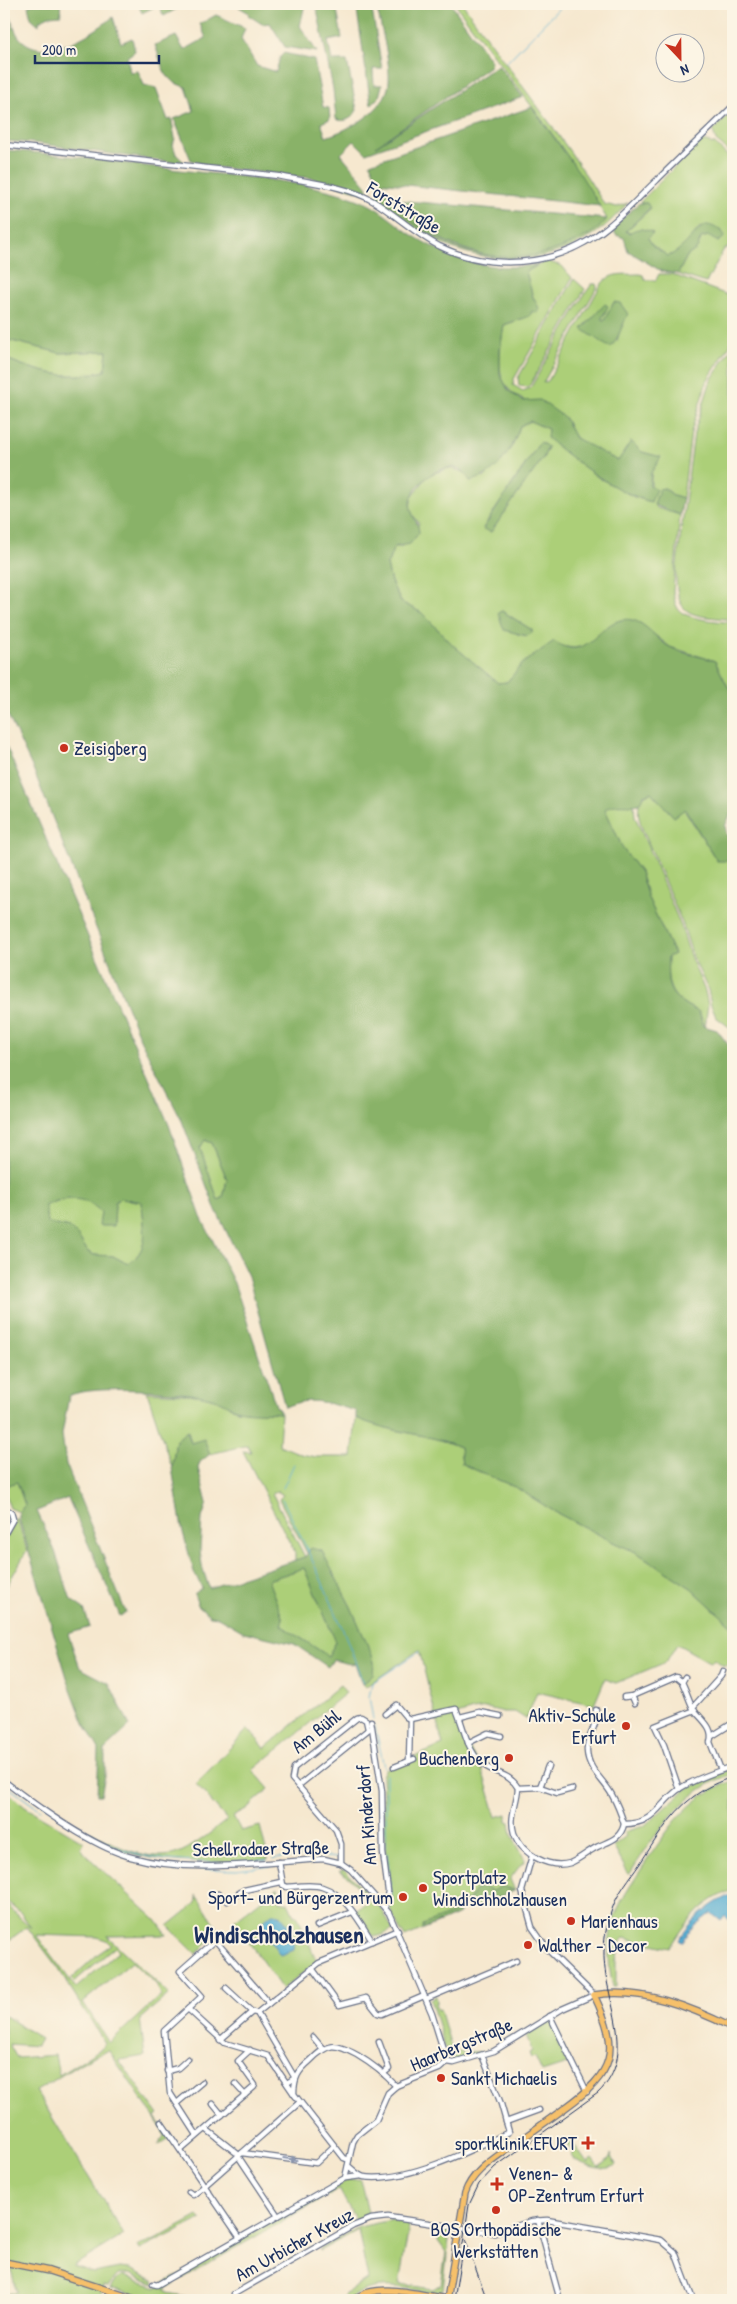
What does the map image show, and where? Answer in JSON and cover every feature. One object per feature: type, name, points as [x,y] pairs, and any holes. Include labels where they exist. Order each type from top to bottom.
[{"type":"main road","name":"Haarbergstraße","points":[[594,1995],[618,1992],[653,1998],[708,2016],[733,2028]]},
{"type":"main road","points":[[354,2300],[363,2294],[376,2290],[447,2300],[465,2193],[478,2172],[587,2092],[604,2073],[610,2051],[606,2024],[594,1995]]},
{"type":"main road","points":[[4,2262],[49,2270],[138,2300]]},
{"type":"street","name":"Forststraße","points":[[4,145],[278,176],[316,184],[358,195],[374,202],[412,229],[453,252],[484,260],[523,262],[564,252],[600,233],[733,106]]},
{"type":"street","points":[[4,1508],[11,1512],[13,1519],[4,1535]]},
{"type":"street","points":[[679,1789],[656,1726],[694,1708],[721,1676],[723,1671]]},
{"type":"street","points":[[682,1682],[685,1677]]},
{"type":"street","points":[[624,1696],[632,1696],[676,1678],[682,1682],[694,1708],[711,1730],[710,1742],[721,1770]]},
{"type":"street","points":[[632,1696],[635,1703]]},
{"type":"street","points":[[386,1714],[396,1705],[406,1718],[410,1719],[456,1709],[468,1743],[482,1763],[508,1776],[518,1788],[512,1827],[520,1845],[532,1856],[554,1863],[569,1863],[619,1836],[624,1824],[613,1795],[600,1780],[590,1763],[586,1750],[597,1721],[596,1710]]},
{"type":"street","points":[[460,1717],[480,1712],[500,1716]]},
{"type":"street","name":"Am Bühl","points":[[361,1717],[366,1720],[370,1728],[298,1786],[292,1779],[294,1768],[356,1718],[361,1717]]},
{"type":"street","points":[[408,1761],[410,1719]]},
{"type":"street","name":"Am Kinderdorf","points":[[371,1720],[370,1728],[382,1791],[383,1852],[388,1891],[385,1908]]},
{"type":"street","points":[[712,1736],[733,1723]]},
{"type":"street","points":[[468,1743],[488,1733],[501,1736]]},
{"type":"street","points":[[394,1767],[414,1759]]},
{"type":"street","points":[[540,1787],[548,1766]]},
{"type":"street","points":[[624,1824],[634,1824],[650,1818],[679,1789],[733,1766]]},
{"type":"street","name":"Schellrodaer Straße","points":[[4,1781],[34,1803],[91,1839],[110,1850],[131,1858],[208,1866],[324,1859],[341,1862],[351,1870],[385,1908],[398,1930],[425,1998],[447,2062]]},
{"type":"street","points":[[298,1786],[337,1832],[341,1844],[341,1862]]},
{"type":"street","points":[[518,1788],[540,1787],[557,1793],[572,1789]]},
{"type":"street","points":[[532,1856],[522,1891],[532,1927],[548,1950],[594,1995]]},
{"type":"street","points":[[279,1862],[281,1882],[287,1887],[309,1886],[325,1888],[338,1896],[352,1912],[372,1941]]},
{"type":"street","points":[[218,1894],[227,1901],[244,1890],[281,1882]]},
{"type":"street","points":[[317,1926],[352,1912]]},
{"type":"street","points":[[220,2040],[312,1968],[398,1930]]},
{"type":"street","points":[[197,2135],[170,2093],[163,2033],[167,2027],[202,1996],[180,1972],[215,1940],[269,2003]]},
{"type":"street","points":[[312,1968],[339,2005],[366,1998],[378,2013],[382,2014],[516,1961]]},
{"type":"street","points":[[226,1988],[254,2012],[295,2078],[294,2094]]},
{"type":"street","name":"Haarbergstraße","points":[[346,2178],[351,2148],[357,2135],[376,2120],[386,2095],[396,2086],[439,2068],[447,2062],[454,2062],[505,2046],[550,2016],[575,2002],[594,1995]]},
{"type":"street","points":[[188,2009],[220,2040],[268,2056],[294,2094],[334,2146],[361,2176]]},
{"type":"street","points":[[550,2016],[587,2092]]},
{"type":"street","points":[[313,2037],[323,2049]]},
{"type":"street","points":[[379,2042],[389,2069],[384,2073]]},
{"type":"street","points":[[287,2083],[295,2078],[300,2070],[323,2049],[344,2047],[371,2063],[396,2086]]},
{"type":"street","points":[[181,2150],[255,2086],[238,2061],[250,2050]]},
{"type":"street","points":[[153,2284],[157,2285],[346,2178],[361,2176],[383,2177],[424,2168],[509,2132],[482,2054]]},
{"type":"street","points":[[167,2071],[178,2068],[188,2059]]},
{"type":"street","points":[[177,2103],[202,2082]]},
{"type":"street","points":[[235,2084],[245,2095]]},
{"type":"street","points":[[189,2192],[193,2194],[300,2102]]},
{"type":"street","points":[[213,2104],[222,2115]]},
{"type":"street","points":[[506,2122],[539,2110]]},
{"type":"street","points":[[161,2122],[240,2238]]},
{"type":"street","points":[[206,2129],[239,2155],[278,2216]]},
{"type":"street","points":[[239,2155],[316,2163],[334,2146]]},
{"type":"street","name":"Am Urbicher Kreuz","points":[[234,2294],[353,2226],[371,2219],[396,2218],[498,2233],[538,2220]]},
{"type":"street","points":[[560,2300],[538,2220],[665,2241],[675,2252],[693,2300]]},
{"type":"green space","points":[[4,4],[7,4],[13,25],[19,37],[29,45],[41,49],[67,44],[93,31],[113,17],[121,43],[132,38],[135,51],[127,57],[130,72],[138,71],[144,85],[156,88],[168,120],[172,119],[175,138],[173,145],[176,154],[184,162],[169,162],[35,143],[4,141]]},
{"type":"green space","points":[[35,4],[60,4],[61,15],[49,16],[39,21],[39,25],[31,18],[28,6]]},
{"type":"green space","points":[[138,4],[185,4],[164,16],[158,5],[142,13]]},
{"type":"green space","points":[[239,4],[305,4],[300,26],[317,52],[285,47],[270,23],[262,24],[248,15],[249,13],[239,7]]},
{"type":"green space","points":[[316,4],[336,4],[342,38],[328,41],[332,61],[347,61],[357,110],[351,118],[345,120],[336,119],[333,89]]},
{"type":"green space","points":[[356,4],[371,4],[382,69],[373,69],[374,85],[382,85],[379,97],[371,105]]},
{"type":"green space","points":[[376,4],[451,4],[491,61],[490,66],[376,146],[498,65],[523,97],[366,153],[354,141],[341,154],[367,186],[369,192],[365,193],[311,178],[206,166],[191,160],[174,119],[194,111],[186,87],[172,81],[164,72],[155,45],[176,36],[184,50],[206,38],[200,24],[216,15],[245,28],[241,39],[257,66],[276,72],[280,57],[284,53],[314,60],[323,107],[329,108],[330,119],[321,123],[326,137],[354,125],[371,113],[379,106],[388,88],[389,70]]},
{"type":"green space","points":[[455,4],[463,4],[571,153],[604,204],[617,207],[628,203],[601,229],[571,247],[545,256],[517,259],[490,258],[462,251],[436,241],[411,226],[388,208],[387,205],[428,233],[462,250],[506,257],[550,252],[571,244],[590,233],[607,219],[553,136]]},
{"type":"green space","points":[[532,107],[581,175],[600,206],[379,182],[370,163]]},
{"type":"green space","points":[[733,110],[733,155],[716,141],[713,131]]},
{"type":"green space","points":[[701,141],[715,144],[733,161],[733,246],[724,249],[706,283],[678,274],[687,256],[697,249],[701,238],[708,236],[700,227],[678,253],[668,256],[653,246],[648,238],[653,233],[629,233],[626,231],[650,209],[647,203],[639,203]]},
{"type":"green space","points":[[4,150],[302,185],[366,203],[424,242],[470,262],[503,267],[521,267],[538,264],[526,272],[533,297],[539,308],[537,313],[532,311],[530,316],[504,325],[500,350],[500,374],[508,390],[522,401],[540,400],[564,417],[575,438],[618,461],[631,441],[642,452],[661,457],[651,473],[650,485],[656,489],[651,502],[609,484],[547,438],[548,429],[530,421],[520,426],[508,453],[496,468],[488,474],[470,481],[463,471],[456,468],[448,468],[432,474],[418,486],[410,505],[419,533],[410,544],[394,547],[387,565],[391,582],[401,602],[422,613],[454,646],[498,683],[507,682],[523,663],[554,641],[565,647],[575,648],[583,646],[612,623],[629,619],[642,624],[670,647],[715,661],[728,687],[733,690],[733,810],[725,826],[727,836],[733,841],[733,851],[728,861],[717,861],[685,809],[674,817],[651,792],[644,795],[639,804],[613,805],[605,809],[623,849],[640,872],[648,898],[674,954],[668,957],[668,977],[671,991],[681,1002],[699,1012],[703,1026],[717,1030],[733,1051],[733,1627],[691,1588],[636,1552],[555,1512],[517,1488],[462,1464],[460,1447],[448,1442],[369,1423],[356,1418],[356,1411],[329,1403],[312,1401],[294,1403],[285,1407],[248,1276],[215,1208],[182,1121],[140,1039],[34,771],[4,707],[4,358],[53,374],[78,375],[105,371],[107,351],[60,353],[4,339]],"holes":[[[205,1140],[212,1143],[227,1179],[223,1198],[218,1200],[200,1148]]]},
{"type":"green space","points":[[382,187],[396,200],[607,219],[594,232],[566,246],[539,254],[513,257],[489,255],[465,249],[442,240],[420,227],[376,197]]},
{"type":"green space","points":[[639,203],[647,203],[650,208],[626,231],[629,233],[641,229],[653,233],[648,238],[653,246],[668,256],[680,249],[703,226],[709,225],[719,229],[725,237],[718,242],[708,236],[701,238],[697,249],[687,256],[678,274],[661,271],[628,251],[624,238],[616,235],[614,231],[614,226]]},
{"type":"green space","points":[[546,261],[562,266],[572,278],[514,379],[513,385],[523,391],[531,387],[592,284],[596,284],[597,287],[543,383],[548,381],[599,288],[611,276],[639,274],[643,275],[645,280],[656,280],[659,274],[671,274],[733,297],[733,340],[707,381],[691,432],[683,498],[673,495],[665,488],[660,489],[654,505],[657,508],[680,515],[673,591],[679,610],[696,618],[733,623],[733,690],[728,687],[715,661],[670,647],[640,623],[598,634],[588,645],[574,648],[560,646],[524,663],[507,682],[498,683],[454,646],[422,613],[401,602],[391,582],[387,565],[394,547],[401,547],[419,524],[410,510],[411,499],[428,475],[450,468],[484,478],[513,445],[520,426],[530,421],[548,429],[564,452],[599,478],[634,497],[651,502],[651,473],[660,457],[642,452],[619,461],[583,444],[572,433],[564,417],[522,399],[505,384],[500,364],[504,325],[530,316],[533,297],[526,272]],"holes":[[[614,302],[621,327],[617,341],[585,325],[595,316],[606,312],[602,318],[604,321]],[[540,442],[548,448],[543,458],[491,532],[483,528]],[[502,611],[532,630],[532,633],[527,636],[517,634],[498,613]]]},
{"type":"green space","points":[[574,279],[585,289],[530,385],[527,387],[519,386],[518,378]]},
{"type":"green space","points":[[614,302],[620,303],[628,314],[611,347],[582,329],[605,304],[608,306],[602,318],[604,321]]},
{"type":"green space","points":[[4,339],[60,353],[107,351],[105,371],[91,374],[66,375],[41,371],[4,358]]},
{"type":"green space","points":[[733,346],[733,620],[697,615],[683,607],[679,599],[676,571],[694,433],[711,380]]},
{"type":"green space","points":[[540,442],[548,447],[543,458],[491,532],[483,529]]},
{"type":"green space","points":[[664,488],[673,495],[683,498],[680,515],[654,505],[659,489]]},
{"type":"green space","points":[[502,611],[532,630],[532,633],[527,636],[504,630],[498,613]]},
{"type":"green space","points":[[4,741],[169,1125],[201,1217],[234,1283],[276,1406],[281,1413],[239,1410],[217,1400],[199,1395],[161,1391],[97,1390],[80,1392],[69,1396],[62,1434],[66,1464],[126,1613],[120,1616],[68,1498],[37,1511],[55,1551],[71,1600],[84,1609],[90,1627],[68,1634],[80,1668],[109,1683],[130,1726],[105,1749],[105,1776],[101,1795],[97,1795],[99,1749],[84,1723],[69,1684],[19,1519],[19,1512],[25,1505],[17,1482],[5,1486]],"holes":[[[121,1198],[142,1202],[143,1244],[136,1258],[128,1264],[113,1256],[94,1255],[88,1252],[78,1236],[70,1228],[47,1223],[45,1205],[60,1200],[81,1200],[95,1206],[101,1212],[99,1226],[114,1226],[115,1202]]]},
{"type":"green space","points":[[651,792],[674,817],[684,809],[717,861],[733,851],[733,1030],[716,1017],[708,990],[693,957],[683,925],[642,828],[638,812],[640,803],[642,798]]},
{"type":"green space","points":[[626,803],[634,805],[635,816],[681,926],[691,958],[705,991],[708,1005],[705,1027],[699,1012],[676,997],[669,985],[668,956],[674,954],[648,898],[640,872],[623,849],[605,809],[609,806]]},
{"type":"green space","points":[[204,1140],[212,1143],[227,1179],[223,1198],[218,1200],[200,1148]]},
{"type":"green space","points":[[121,1198],[142,1202],[145,1228],[144,1243],[141,1250],[128,1264],[113,1256],[94,1255],[88,1252],[78,1236],[70,1228],[47,1224],[45,1205],[62,1200],[81,1199],[92,1203],[114,1226],[115,1202]]},
{"type":"green space","points":[[147,1392],[199,1395],[218,1400],[236,1410],[281,1413],[279,1445],[301,1454],[316,1457],[352,1457],[356,1418],[382,1427],[448,1442],[460,1447],[462,1464],[517,1488],[555,1512],[636,1552],[691,1588],[733,1627],[733,1666],[730,1668],[726,1664],[724,1666],[714,1659],[711,1663],[677,1644],[666,1662],[616,1683],[605,1679],[594,1705],[537,1692],[526,1719],[515,1712],[504,1712],[487,1708],[457,1715],[462,1737],[482,1769],[496,1817],[507,1814],[507,1821],[510,1822],[512,1835],[525,1860],[524,1864],[522,1863],[510,1879],[515,1891],[509,1888],[470,1896],[468,1903],[457,1903],[459,1914],[405,1937],[401,1933],[389,1907],[391,1898],[385,1848],[382,1776],[385,1769],[443,1745],[419,1650],[365,1687],[362,1684],[373,1674],[374,1662],[351,1607],[329,1565],[311,1548],[307,1553],[279,1499],[283,1495],[277,1491],[272,1493],[305,1557],[295,1560],[295,1553],[243,1451],[251,1452],[248,1445],[210,1454],[203,1440],[191,1443],[188,1431],[176,1440],[172,1468]]},
{"type":"green space","points":[[187,1431],[191,1443],[204,1439],[210,1454],[200,1462],[198,1468],[207,1503],[202,1518],[200,1550],[202,1566],[209,1588],[305,1557],[311,1548],[322,1551],[351,1607],[372,1655],[374,1663],[373,1674],[362,1684],[355,1663],[350,1664],[333,1660],[328,1667],[294,1644],[244,1632],[218,1617],[210,1616],[198,1605],[194,1594],[202,1588],[194,1572],[182,1529],[172,1468],[176,1440]],"holes":[[[304,1568],[336,1642],[328,1656],[281,1625],[283,1619],[268,1580]]]},
{"type":"green space","points":[[17,1482],[25,1505],[19,1512],[10,1508],[4,1492],[4,1483],[5,1486]]},
{"type":"green space","points":[[17,1518],[27,1550],[4,1591],[4,1542]]},
{"type":"green space","points":[[304,1568],[336,1642],[328,1656],[281,1625],[268,1580]]},
{"type":"green space","points":[[340,1685],[346,1693],[253,1770],[269,1789],[246,1809],[233,1816],[241,1831],[260,1826],[268,1859],[233,1862],[195,1862],[157,1859],[123,1851],[89,1832],[121,1847],[153,1856],[175,1854],[188,1848],[227,1820],[196,1784],[248,1729],[265,1748]]},
{"type":"green space","points":[[733,1768],[733,1774],[699,1790],[672,1814],[629,1875],[613,1846],[626,1836],[624,1832],[644,1826],[686,1789]]},
{"type":"green space","points":[[733,1781],[733,1890],[722,1894],[696,1913],[682,1929],[670,1948],[624,1938],[621,1941],[616,1961],[616,1987],[613,1987],[609,1963],[610,1938],[613,1922],[626,1893],[681,1814],[704,1795]]},
{"type":"green space","points":[[4,1789],[25,1807],[84,1842],[81,1848],[86,1855],[156,1920],[167,1935],[107,1936],[169,1994],[140,2019],[145,2056],[119,2060],[158,2115],[155,2117],[170,2138],[158,2145],[164,2136],[162,2129],[109,2051],[94,2056],[36,2091],[124,2235],[73,2266],[94,2273],[119,2268],[130,2269],[153,2280],[155,2284],[129,2274],[118,2275],[108,2286],[104,2285],[99,2299],[101,2300],[11,2300],[7,2294],[17,2292],[11,2270],[4,2272],[4,2015],[41,2039],[37,2046],[9,2044],[17,2058],[55,2055],[59,2075],[102,2048],[105,2043],[58,1968],[27,1927],[4,1944],[4,1902],[31,1928],[21,1913],[4,1899]],"holes":[[[36,1935],[97,1937],[106,1940],[111,1945],[98,1954],[72,1978],[74,1982],[115,1947],[119,1951],[76,1988]],[[132,1962],[157,1985],[161,1995],[109,2043],[83,2002]]]},
{"type":"green space","points":[[344,1869],[381,1908],[393,1930],[378,1936],[369,1932],[364,1920],[361,1921],[354,1911],[370,1900],[349,1877],[339,1871]]},
{"type":"green space","points":[[483,1886],[492,1891],[502,1886],[514,1891],[472,1909],[461,1909],[457,1915],[423,1929],[423,1925],[455,1912],[454,1903],[465,1900],[468,1903],[474,1891]]},
{"type":"green space","points":[[278,1887],[280,1901],[288,1903],[294,1916],[297,1915],[317,1962],[282,1989],[234,1921]],"holes":[[[279,1914],[293,1950],[280,1955],[260,1924]]]},
{"type":"green space","points":[[196,1895],[220,1932],[196,1954],[168,1926],[194,1905],[197,1901]]},
{"type":"green space","points":[[436,1996],[437,2010],[440,2009],[452,2050],[481,2052],[456,2060],[448,2058],[430,1999]]},
{"type":"green space","points":[[551,2021],[570,2063],[542,2072],[535,2057],[531,2058],[529,2053],[532,2051],[526,2036]]},
{"type":"green space","points":[[570,2139],[587,2163],[592,2159],[598,2167],[611,2158],[611,2154],[616,2165],[600,2168],[589,2166],[573,2159],[571,2155],[574,2153],[566,2141]]},
{"type":"green space","points":[[360,2179],[369,2217],[356,2221],[339,2189],[164,2289],[167,2293],[206,2300],[148,2300],[111,2288],[116,2280],[123,2276],[157,2287],[347,2180]]},
{"type":"green space","points":[[198,2216],[201,2219],[140,2250],[138,2246],[153,2241]]},
{"type":"green space","points":[[391,2220],[407,2223],[409,2226],[399,2284],[433,2289],[441,2284],[446,2252],[438,2241],[440,2231],[445,2229],[450,2231],[443,2289],[437,2294],[403,2288],[380,2287],[359,2293],[350,2300],[342,2300],[344,2295],[368,2279],[358,2230],[319,2251],[319,2249],[359,2227]]},
{"type":"water","points":[[733,1894],[733,1905],[729,1906],[733,1911],[733,1923],[725,1916],[721,1921],[711,1913],[694,1926],[682,1942],[679,1940],[702,1913],[717,1902]]},
{"type":"water","points":[[272,1914],[279,1914],[289,1926],[294,1945],[293,1950],[280,1955],[260,1924]]},
{"type":"waterway","points":[[506,63],[563,4]]},
{"type":"waterway","points":[[283,1488],[294,1464]]},
{"type":"waterway","points":[[282,1499],[326,1590],[363,1683]]},
{"type":"waterway","points":[[373,1719],[369,1697],[372,1683],[419,1652]]},
{"type":"waterway","points":[[375,1726],[384,1767]]},
{"type":"waterway","points":[[386,1774],[386,1849]]},
{"type":"waterway","points":[[4,1776],[24,1792],[85,1830]]},
{"type":"waterway","points":[[4,1784],[40,1810]]},
{"type":"waterway","points":[[89,1833],[105,1842],[136,1854],[168,1860],[219,1863]]},
{"type":"waterway","points":[[387,1853],[392,1897],[391,1908]]},
{"type":"waterway","points":[[288,1858],[317,1856],[336,1858]]},
{"type":"waterway","points":[[274,1859],[282,1858]]},
{"type":"waterway","points":[[226,1863],[267,1860]]},
{"type":"waterway","points":[[287,1865],[323,1862],[340,1867]]},
{"type":"waterway","points":[[185,1868],[236,1870],[272,1866]]},
{"type":"tram line","points":[[454,2300],[469,2205],[479,2184],[495,2167],[598,2093],[610,2077],[617,2061],[618,2043],[616,2026],[605,1970],[604,1952],[608,1921],[616,1899],[657,1838],[684,1804],[702,1791],[733,1777]]},
{"type":"tram line","points":[[465,2239],[487,2300]]},
{"type":"place","name":"Zeisigberg","points":[[64,748]]},
{"type":"place","name":"Aktiv-Schule Erfurt","points":[[626,1726]]},
{"type":"place","name":"Buchenberg","points":[[509,1758]]},
{"type":"place","name":"Sportplatz Windischholzhausen","points":[[423,1888]]},
{"type":"place","name":"Sport- und Bürgerzentrum","points":[[403,1897]]},
{"type":"place","name":"Marienhaus","points":[[571,1921]]},
{"type":"place","name":"Walther - Decor","points":[[528,1945]]},
{"type":"place","name":"Sankt Michaelis","points":[[441,2078]]},
{"type":"place","name":"sportklinik.EFURT","points":[[588,2143]]},
{"type":"place","name":"Venen- & OP-Zentrum Erfurt","points":[[497,2184]]},
{"type":"place","name":"BOS Orthopädische Werkstätten","points":[[496,2210]]},
{"type":"district","name":"Windischholzhausen","points":[[279,1934]]}]
